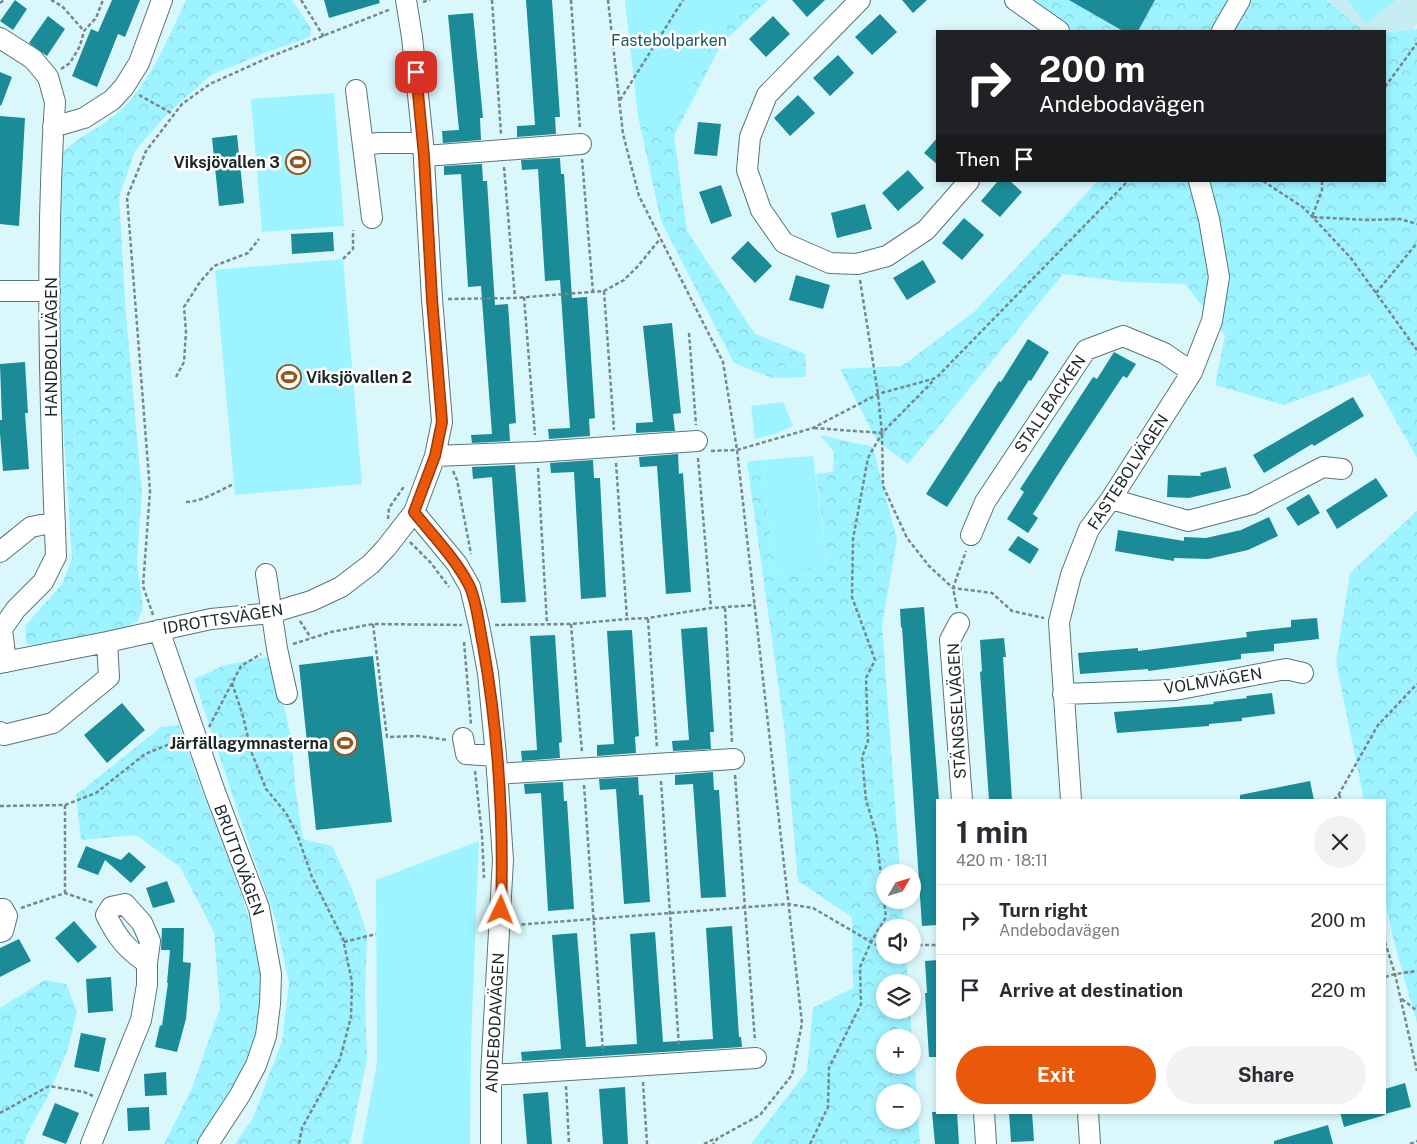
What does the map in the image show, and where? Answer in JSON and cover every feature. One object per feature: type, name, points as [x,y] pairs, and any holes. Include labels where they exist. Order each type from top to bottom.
[{"type":"street","points":[[53,127],[84,118],[112,100],[124,87],[139,63],[162,0]]},
{"type":"street","points":[[860,0],[767,95],[750,137],[747,170],[761,210],[784,242],[830,263],[857,264],[887,256],[926,230],[968,182]]},
{"type":"street","points":[[1015,0],[1058,30]]},
{"type":"street","points":[[1223,30],[1240,0]]},
{"type":"street","points":[[406,2],[424,149],[432,299],[442,422],[435,456],[414,512]]},
{"type":"street","name":"HANDBOLLVÄGEN","points":[[0,38],[33,59],[48,77],[55,102],[50,291],[50,380],[56,556],[43,582],[16,609],[2,629],[3,662]]},
{"type":"street","points":[[356,90],[372,218]]},
{"type":"street","points":[[363,145],[379,143],[424,149],[502,150],[581,144]]},
{"type":"street","name":"FASTEBOLVÄGEN","points":[[1071,799],[1059,622],[1071,574],[1089,529],[1111,499],[1192,372],[1212,321],[1219,277],[1209,220],[1199,182]]},
{"type":"street","points":[[0,292],[50,291]]},
{"type":"street","name":"STALLBACKEN","points":[[971,535],[985,502],[1086,350],[1124,336],[1164,353],[1192,372]]},
{"type":"street","points":[[435,456],[614,447],[698,446]]},
{"type":"street","points":[[1111,499],[1188,521],[1252,504],[1323,467],[1342,468]]},
{"type":"street","name":"IDROTTSVÄGEN","points":[[3,662],[108,642],[211,619],[271,613],[311,601],[341,587],[371,564],[414,512]]},
{"type":"street","name":"ANDEBODAVÄGEN","points":[[414,512],[457,564],[470,587],[488,673],[497,765],[503,860],[491,1075],[491,1144]]},
{"type":"street","points":[[0,552],[31,527],[55,522]]},
{"type":"street","points":[[266,574],[277,649],[287,694]]},
{"type":"street","name":"STÄNGSELVÄGEN","points":[[959,623],[950,640],[962,799]]},
{"type":"street","name":"BRUTTOVÄGEN","points":[[159,630],[200,734],[215,792],[259,908],[271,974],[266,1036],[256,1065],[240,1095],[208,1144]]},
{"type":"street","points":[[0,732],[4,735],[53,723],[110,677],[108,642]]},
{"type":"street","name":"VOLMVÄGEN","points":[[1063,694],[1175,690],[1286,669],[1303,673]]},
{"type":"street","points":[[463,739],[466,754],[497,765],[582,768],[734,759]]},
{"type":"street","points":[[91,1144],[141,1020],[148,985],[146,963],[150,941],[142,923],[125,904],[111,907],[106,915],[116,934],[130,951],[146,963]]},
{"type":"street","points":[[491,1075],[756,1058]]},
{"type":"street","points":[[984,1114],[986,1144]]},
{"type":"street","points":[[1088,1114],[1090,1144]]},
{"type":"path","points":[[0,3],[4,0]]},
{"type":"path","points":[[53,0],[62,6],[84,31]]},
{"type":"path","points":[[48,77],[70,63],[80,46],[84,31],[96,18],[103,0]]},
{"type":"path","points":[[302,0],[324,36]]},
{"type":"path","points":[[159,630],[142,586],[150,492],[127,197],[146,151],[182,104],[210,84],[272,56],[406,2],[430,0]]},
{"type":"path","points":[[492,0],[502,150],[515,298]]},
{"type":"path","points":[[608,0],[623,134],[639,196],[723,362],[737,450],[802,1023],[792,1075],[760,1115],[704,1144]]},
{"type":"path","points":[[620,100],[683,0]]},
{"type":"path","points":[[1386,86],[1417,44]]},
{"type":"path","points":[[124,87],[174,114]]},
{"type":"path","points":[[811,1144],[828,1107],[829,1068],[860,1004],[860,966],[886,917],[876,833],[866,800],[862,757],[868,742],[866,678],[875,660],[852,597],[853,539],[868,458],[882,433],[1127,182]]},
{"type":"path","points":[[1265,182],[1304,208],[1350,257],[1417,350]]},
{"type":"path","points":[[1312,217],[1322,190],[1322,182]]},
{"type":"path","points":[[1312,217],[1368,220],[1400,219],[1417,224]]},
{"type":"path","points":[[343,259],[353,249],[353,230]]},
{"type":"path","points":[[176,376],[184,362],[186,332],[184,306],[200,282],[214,266],[248,252],[259,239]]},
{"type":"path","points":[[432,299],[515,298],[604,291],[624,280],[660,239]]},
{"type":"path","points":[[1376,293],[1417,243]]},
{"type":"path","points":[[857,264],[878,394],[882,433],[883,486],[907,538],[929,566],[953,588],[992,593],[1012,611],[1059,622]]},
{"type":"path","points":[[604,291],[627,619]]},
{"type":"path","points":[[524,297],[547,624]]},
{"type":"path","points":[[689,333],[711,608]]},
{"type":"path","points":[[698,446],[737,450],[813,428],[878,394],[936,378]]},
{"type":"path","points":[[813,428],[882,433]]},
{"type":"path","points":[[435,456],[452,469],[457,480],[471,556]]},
{"type":"path","points":[[186,502],[204,500],[234,484]]},
{"type":"path","points":[[959,623],[953,588],[971,535]]},
{"type":"path","points":[[0,806],[65,805],[96,792],[145,754],[200,734],[209,728],[242,666],[262,654],[331,632],[373,624],[572,624],[648,618],[711,608],[755,605]]},
{"type":"path","points":[[725,607],[756,1058]]},
{"type":"path","points":[[648,618],[681,1063]]},
{"type":"path","points":[[373,624],[387,737],[418,736],[448,740],[463,739]]},
{"type":"path","points":[[572,624],[604,1068]]},
{"type":"path","points":[[232,683],[243,716],[251,751],[266,789],[286,813],[297,834],[312,877],[344,942],[352,982],[351,1017],[340,1059],[302,1128],[299,1144]]},
{"type":"path","points":[[1335,799],[1378,726],[1417,684]]},
{"type":"path","points":[[200,734],[232,747],[251,751]]},
{"type":"path","points":[[1339,794],[1341,799]]},
{"type":"path","points":[[65,805],[66,893]]},
{"type":"path","points":[[2,919],[23,907],[66,893],[111,907]]},
{"type":"path","points":[[500,927],[788,904],[813,908],[876,945]]},
{"type":"path","points":[[344,942],[376,934]]},
{"type":"path","points":[[921,945],[936,945]]},
{"type":"path","points":[[1386,945],[1395,974],[1417,1071]]},
{"type":"path","points":[[1386,978],[1395,974],[1417,971]]},
{"type":"path","points":[[1400,999],[1417,1011]]},
{"type":"path","points":[[642,1066],[647,1144]]},
{"type":"path","points":[[566,1080],[569,1144]]},
{"type":"path","points":[[0,1113],[49,1086],[84,1092],[107,1102]]},
{"type":"path","points":[[713,1144],[718,1138]]},
{"type":"path","points":[[1410,1144],[1417,1142]]},
{"type":"shaded area","points":[[1326,0],[1417,0],[1417,24],[1413,29],[1386,32],[1386,30],[1363,30]]},
{"type":"green space","points":[[186,0],[292,0],[311,28],[310,37],[211,75],[168,113],[135,151],[119,197],[126,314],[142,492],[137,562],[143,608],[137,622],[123,629],[40,647],[26,643],[25,626],[62,584],[72,559],[60,378],[61,154],[76,141],[118,113],[135,95],[160,56]]},
{"type":"green space","points":[[625,0],[768,0],[722,43],[674,136],[687,231],[755,334],[805,354],[806,366],[772,367],[772,378],[734,363],[661,221],[638,116]]},
{"type":"green space","name":"Fastebolparken","points":[[625,0],[750,0],[715,35],[677,120],[639,119]]},
{"type":"green space","points":[[1032,0],[1326,0],[1363,30],[1071,30]]},
{"type":"green space","points":[[1347,0],[1396,0],[1366,24]]},
{"type":"green space","points":[[1417,29],[1417,458],[1370,374],[1284,405],[1215,385],[1225,335],[1185,284],[1127,282],[1063,274],[908,464],[877,441],[840,369],[902,366],[974,312],[1097,182],[1386,182],[1386,32]]},
{"type":"green space","name":"Viksjövallen 3","points":[[334,93],[344,226],[262,232],[251,99]]},
{"type":"green space","name":"Viksjövallen 2","points":[[343,259],[362,484],[235,495],[215,270]]},
{"type":"green space","points":[[806,366],[806,377],[772,378],[772,367]]},
{"type":"green space","points":[[783,402],[793,426],[775,434],[755,439],[751,406]]},
{"type":"green space","points":[[820,435],[873,447],[897,540],[882,625],[899,864],[876,864],[876,909],[903,909],[903,919],[876,919],[876,964],[907,964],[907,974],[876,974],[876,1019],[911,1019],[911,1029],[876,1029],[876,1074],[915,1074],[916,1084],[876,1084],[876,1129],[919,1129],[920,1144],[751,1144],[807,1071],[813,1008],[853,988],[852,917],[798,881],[785,733],[747,462],[761,460],[775,573],[827,564],[816,474],[833,472],[834,452]]},
{"type":"green space","points":[[813,456],[827,565],[775,573],[761,460]]},
{"type":"green space","points":[[1417,511],[1417,1023],[1394,942],[1386,905],[1386,799],[1364,799],[1336,662],[1350,573]]},
{"type":"green space","points":[[273,656],[292,742],[295,786],[303,839],[332,846],[352,889],[367,933],[365,996],[367,1059],[350,1144],[235,1144],[253,1118],[282,1041],[289,983],[276,921],[194,679],[225,665]]},
{"type":"green space","points":[[179,725],[238,884],[255,936],[264,1002],[251,1063],[202,1144],[164,1144],[192,1088],[220,1008],[214,932],[180,867],[136,835],[81,840],[76,795],[161,727]]},
{"type":"green space","points":[[479,841],[471,1045],[470,1144],[362,1144],[377,1063],[376,880]]},
{"type":"green space","points":[[45,980],[66,984],[77,1011],[68,1049],[47,1098],[28,1132],[24,1144],[0,1144],[0,1008]]},
{"type":"building","points":[[15,0],[27,9],[13,30],[0,21]]},
{"type":"building","points":[[112,0],[140,0],[125,37],[118,34],[97,87],[72,76],[91,29],[98,32]]},
{"type":"building","points":[[324,0],[379,0],[380,3],[329,18]]},
{"type":"building","points":[[526,0],[552,0],[560,117],[555,117],[556,134],[517,137],[517,126],[535,125]]},
{"type":"building","points":[[792,0],[825,0],[807,17]]},
{"type":"building","points":[[902,0],[927,0],[913,13]]},
{"type":"building","points":[[1069,0],[1155,0],[1139,30],[1121,30]]},
{"type":"building","points":[[473,13],[483,118],[480,118],[481,140],[443,143],[442,131],[459,130],[448,15]]},
{"type":"building","points":[[880,14],[897,32],[872,55],[855,37]]},
{"type":"building","points":[[48,16],[65,29],[47,56],[29,43]]},
{"type":"building","points":[[773,16],[790,34],[766,57],[749,39]]},
{"type":"building","points":[[838,55],[854,73],[830,96],[813,78]]},
{"type":"building","points":[[0,72],[12,77],[1,106],[0,105]]},
{"type":"building","points":[[798,95],[815,113],[790,136],[774,118]]},
{"type":"building","points":[[0,116],[25,118],[19,226],[0,224]]},
{"type":"building","points":[[698,122],[721,124],[717,156],[694,154]]},
{"type":"building","points":[[237,135],[244,203],[219,206],[212,138]]},
{"type":"building","points":[[936,139],[936,163],[924,153]]},
{"type":"building","points":[[560,158],[561,174],[564,174],[572,298],[587,297],[595,418],[589,419],[590,436],[549,439],[548,429],[570,428],[560,280],[545,281],[538,169],[522,170],[521,160]]},
{"type":"building","points":[[482,164],[483,181],[487,181],[495,305],[508,304],[516,423],[509,424],[510,441],[472,443],[471,435],[492,434],[481,286],[468,287],[461,174],[444,175],[444,166]]},
{"type":"building","points":[[908,170],[924,188],[898,211],[882,193]]},
{"type":"building","points":[[997,182],[1011,182],[1022,192],[1000,217],[981,201]]},
{"type":"building","points":[[721,185],[732,216],[711,224],[699,192]]},
{"type":"building","points":[[865,204],[872,229],[837,238],[831,213]]},
{"type":"building","points":[[964,218],[984,235],[962,260],[942,243]]},
{"type":"building","points":[[333,232],[334,251],[292,254],[291,234]]},
{"type":"building","points":[[748,241],[772,266],[755,283],[731,258]]},
{"type":"building","points":[[923,260],[936,282],[907,300],[893,278]]},
{"type":"building","points":[[796,275],[830,285],[823,309],[789,300]]},
{"type":"building","points":[[672,323],[681,413],[673,414],[675,431],[636,433],[636,423],[653,422],[643,326]]},
{"type":"building","points":[[1028,339],[1049,352],[947,507],[926,494]]},
{"type":"building","points":[[1114,352],[1136,364],[1127,378],[1123,376],[1066,462],[1033,514],[1038,518],[1028,533],[1007,519],[1024,492],[1020,489],[1093,377],[1097,379]]},
{"type":"building","points":[[25,362],[28,413],[25,413],[29,469],[3,471],[0,433],[0,420],[2,420],[0,364]]},
{"type":"building","points":[[1353,397],[1364,416],[1264,473],[1253,455]]},
{"type":"building","points":[[678,454],[679,474],[683,473],[691,592],[666,594],[657,466],[640,467],[639,457]]},
{"type":"building","points":[[593,460],[594,478],[600,478],[606,597],[581,599],[574,472],[551,473],[550,463]]},
{"type":"building","points":[[515,465],[526,602],[501,603],[492,477],[473,479],[472,467]]},
{"type":"building","points":[[1226,467],[1231,488],[1189,498],[1167,497],[1168,475],[1201,476],[1200,473]]},
{"type":"building","points":[[1376,478],[1388,496],[1337,529],[1326,510]]},
{"type":"building","points":[[1309,494],[1320,513],[1298,526],[1286,508]]},
{"type":"building","points":[[1269,517],[1278,536],[1248,550],[1208,559],[1174,558],[1174,561],[1115,551],[1118,530],[1184,541],[1184,537],[1206,538],[1241,530]]},
{"type":"building","points":[[1018,536],[1039,549],[1030,564],[1008,550]]},
{"type":"building","points":[[924,607],[939,799],[936,799],[936,925],[922,926],[921,864],[918,864],[900,609]]},
{"type":"building","points":[[1317,618],[1319,639],[1274,644],[1274,651],[1241,654],[1241,659],[1148,671],[1148,669],[1080,674],[1078,653],[1138,648],[1138,651],[1247,637],[1246,632],[1291,627],[1291,620]]},
{"type":"building","points":[[707,627],[714,732],[710,732],[711,749],[673,751],[672,741],[689,740],[681,629]]},
{"type":"building","points":[[632,630],[639,736],[635,737],[636,753],[597,756],[597,745],[614,744],[607,631]]},
{"type":"building","points":[[555,635],[562,742],[559,743],[560,758],[522,761],[521,751],[537,750],[530,636]]},
{"type":"building","points":[[1004,638],[1006,657],[1003,657],[1012,799],[989,799],[980,672],[982,671],[980,640]]},
{"type":"building","name":"Järfällagymnasterna","points":[[373,656],[392,822],[316,830],[299,665]]},
{"type":"building","points":[[1272,693],[1275,714],[1242,718],[1242,721],[1209,724],[1209,726],[1117,733],[1114,712],[1214,704],[1213,702]]},
{"type":"building","points":[[122,703],[145,730],[107,763],[84,735]]},
{"type":"building","points":[[713,772],[714,790],[719,790],[726,897],[701,898],[693,784],[675,785],[675,775]]},
{"type":"building","points":[[638,777],[639,795],[643,795],[650,902],[624,904],[616,789],[600,790],[599,779]]},
{"type":"building","points":[[1310,781],[1314,799],[1240,799],[1240,795]]},
{"type":"building","points":[[563,782],[564,801],[567,801],[574,909],[548,911],[541,793],[525,794],[524,784]]},
{"type":"building","points":[[86,846],[121,860],[129,852],[146,867],[131,883],[105,860],[98,875],[77,867]]},
{"type":"building","points":[[167,881],[175,902],[153,908],[146,888]]},
{"type":"building","points":[[74,921],[97,947],[78,963],[55,938]]},
{"type":"building","points":[[732,926],[739,1037],[741,1037],[742,1047],[522,1061],[521,1052],[561,1049],[552,935],[577,933],[586,1047],[637,1044],[630,934],[655,932],[663,1042],[713,1039],[706,928]]},
{"type":"building","points":[[162,928],[184,928],[183,962],[191,963],[186,1019],[177,1052],[155,1047],[160,1025],[162,1026],[170,950],[161,950]]},
{"type":"building","points":[[19,939],[31,961],[0,977],[0,948]]},
{"type":"building","points":[[936,960],[936,1057],[929,1057],[925,961]]},
{"type":"building","points":[[111,977],[113,1011],[88,1013],[86,979]]},
{"type":"building","points":[[81,1033],[106,1038],[99,1072],[74,1067]]},
{"type":"building","points":[[166,1072],[167,1095],[145,1096],[144,1074]]},
{"type":"building","points":[[1405,1083],[1411,1107],[1386,1114],[1386,1089]]},
{"type":"building","points":[[625,1087],[628,1144],[603,1144],[599,1089]]},
{"type":"building","points":[[548,1092],[552,1144],[527,1144],[523,1094]]},
{"type":"building","points":[[55,1103],[79,1113],[66,1144],[42,1135]]},
{"type":"building","points":[[149,1107],[150,1130],[128,1131],[127,1108]]},
{"type":"building","points":[[932,1112],[936,1112],[936,1114],[957,1114],[959,1144],[935,1144]]},
{"type":"building","points":[[1009,1114],[1032,1114],[1034,1141],[1011,1142]]},
{"type":"building","points":[[1341,1114],[1385,1115],[1344,1127]]},
{"type":"building","points":[[1328,1125],[1333,1144],[1274,1144],[1274,1141]]},
{"type":"place","name":"Viksjövallen 3","points":[[298,162]]},
{"type":"place","name":"Viksjövallen 2","points":[[289,377]]},
{"type":"place","name":"Järfällagymnasterna","points":[[345,743]]},
{"type":"route","points":[[416,72],[424,156],[432,299],[442,422],[435,456],[414,512],[457,564],[470,587],[479,625],[488,673],[496,756],[503,860],[501,910]]}]
